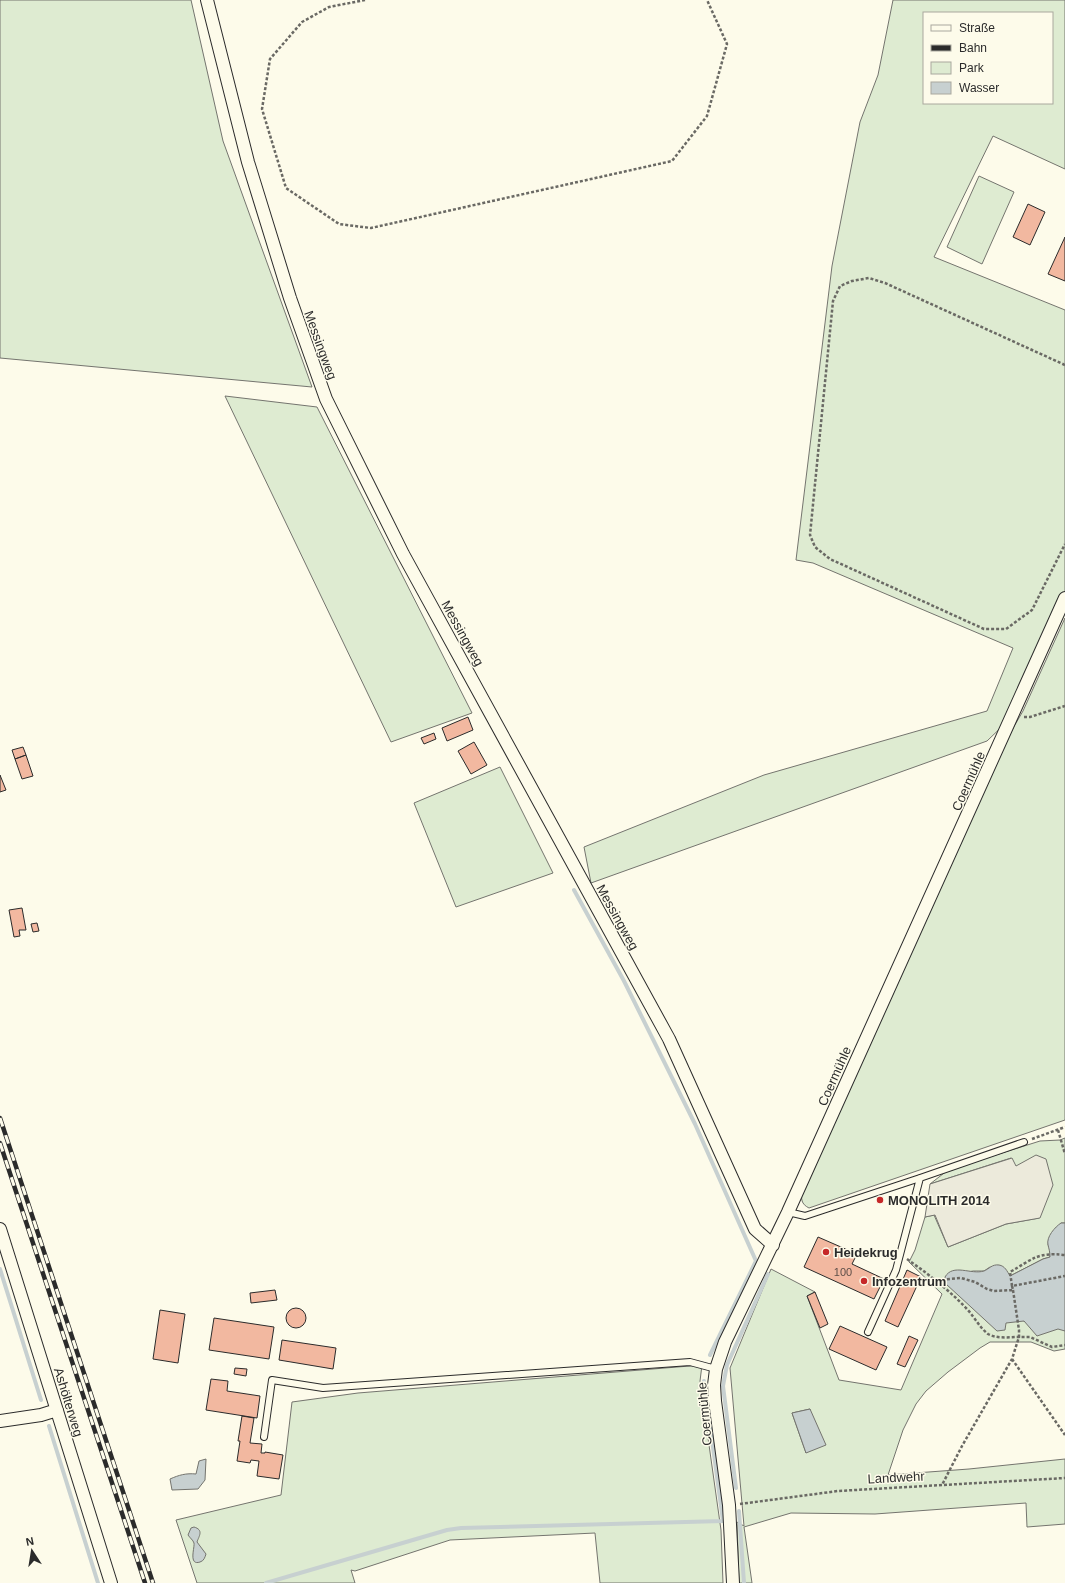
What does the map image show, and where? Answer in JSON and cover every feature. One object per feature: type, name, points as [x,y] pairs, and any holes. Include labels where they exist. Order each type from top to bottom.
[{"type":"street","name":"Messingweg","points":[[208,0],[248,162],[290,298],[326,399],[403,554],[669,1039],[755,1229],[773,1245]]},
{"type":"street","name":"Coermühle","points":[[733,1583],[729,1506],[714,1401],[716,1369],[725,1342],[773,1245],[1065,598]]},
{"type":"street","name":"Ashölterweg","points":[[0,1229],[110,1583]]},
{"type":"street","points":[[0,1421],[41,1415],[57,1410]]},
{"type":"lane","points":[[788,1212],[805,1216],[1024,1142]]},
{"type":"lane","points":[[868,1332],[896,1270],[920,1178]]},
{"type":"lane","points":[[264,1437],[272,1380],[323,1388],[690,1362],[716,1369]]},
{"type":"path","points":[[365,0],[329,7],[302,22],[270,59],[262,109],[286,188],[339,224],[371,228],[672,161],[707,116],[727,44],[707,0]]},
{"type":"path","points":[[1065,365],[885,283],[869,278],[852,281],[840,286],[833,301],[810,535],[815,547],[830,559],[984,630],[1006,628],[1032,610],[1065,544]]},
{"type":"path","points":[[1012,717],[1030,717],[1065,706]]},
{"type":"path","points":[[1024,1142],[1065,1127]]},
{"type":"path","points":[[1058,1130],[1065,1154]]},
{"type":"path","points":[[942,1485],[962,1446],[1012,1359],[1019,1337],[1010,1272],[1036,1257],[1050,1253],[1065,1255]]},
{"type":"path","points":[[899,1254],[937,1280],[967,1309],[974,1319],[989,1334],[996,1337],[1030,1338],[1052,1347],[1065,1345]]},
{"type":"path","points":[[937,1280],[961,1278],[975,1282],[987,1290],[994,1291],[1065,1276]]},
{"type":"path","points":[[1012,1359],[1065,1435]]},
{"type":"path","name":"Landwehr","points":[[729,1506],[838,1491],[1065,1478]]},
{"type":"green space","points":[[0,0],[191,0],[223,141],[312,387],[0,358]]},
{"type":"green space","points":[[893,0],[1065,0],[1065,169],[993,136],[934,257],[1065,310],[1065,598],[1012,717],[987,741],[591,883],[584,847],[764,775],[987,711],[1013,648],[813,563],[796,560],[832,266],[860,122],[878,75]]},
{"type":"green space","points":[[979,176],[1014,192],[982,264],[947,247]]},
{"type":"green space","points":[[225,396],[317,407],[472,713],[391,742]]},
{"type":"green space","points":[[1065,618],[1065,1120],[809,1208],[804,1205],[802,1201],[802,1191],[1009,735],[1023,711]]},
{"type":"green space","points":[[500,767],[553,873],[456,907],[414,803]]},
{"type":"green space","points":[[1065,1138],[1065,1223],[1061,1223],[1048,1244],[1050,1249],[1050,1257],[1010,1276],[990,1267],[984,1271],[973,1271],[945,1277],[946,1284],[1024,1321],[1065,1326],[1065,1349],[1054,1351],[1031,1342],[990,1342],[980,1348],[926,1391],[916,1404],[903,1430],[888,1475],[969,1469],[1065,1459],[1065,1524],[1027,1527],[1026,1503],[875,1514],[791,1513],[744,1527],[752,1583],[739,1583],[737,1522],[744,1526],[730,1368],[771,1269],[815,1292],[807,1296],[839,1380],[901,1390],[942,1294],[909,1262],[915,1250],[925,1217],[934,1215],[948,1247],[1006,1224],[1039,1218],[1011,1158],[930,1184],[948,1170],[1040,1141],[1060,1140]],"holes":[[[810,1409],[806,1453],[792,1413]]]},
{"type":"green space","points":[[702,1365],[700,1381],[721,1530],[723,1583],[600,1583],[595,1533],[450,1540],[355,1571],[351,1570],[355,1583],[197,1583],[176,1520],[281,1495],[292,1402],[358,1393]]},
{"type":"shaded area","points":[[1036,1155],[1046,1159],[1053,1185],[1040,1218],[1006,1224],[948,1247],[935,1215],[925,1217],[930,1184],[1012,1158],[1016,1166]]},
{"type":"water","points":[[1061,1223],[1065,1223],[1065,1331],[1058,1329],[1037,1336],[1024,1321],[1006,1323],[1005,1330],[997,1331],[946,1284],[945,1277],[948,1273],[953,1271],[979,1272],[984,1271],[994,1265],[999,1265],[1007,1271],[1010,1276],[1050,1257],[1048,1239]]},
{"type":"water","points":[[810,1409],[826,1445],[806,1453],[792,1413]]},
{"type":"water","points":[[206,1459],[205,1480],[198,1489],[172,1490],[170,1479],[176,1476],[196,1474],[199,1461]]},
{"type":"water","points":[[194,1527],[200,1531],[197,1542],[206,1554],[204,1559],[200,1562],[196,1562],[193,1559],[194,1543],[188,1535],[191,1528]]},
{"type":"building","points":[[1028,204],[1045,212],[1030,245],[1013,237]]},
{"type":"building","points":[[1065,237],[1065,281],[1048,274]]},
{"type":"building","points":[[468,717],[473,730],[447,741],[442,728]]},
{"type":"building","points":[[434,733],[436,739],[424,744],[421,738]]},
{"type":"building","points":[[474,742],[487,765],[471,774],[458,751]]},
{"type":"building","points":[[23,747],[26,755],[15,759],[12,750]]},
{"type":"building","points":[[26,755],[33,776],[22,779],[15,759]]},
{"type":"building","points":[[0,775],[6,790],[0,792]]},
{"type":"building","points":[[22,908],[26,930],[19,930],[20,936],[14,937],[9,910]]},
{"type":"building","points":[[37,923],[39,931],[33,932],[31,924]]},
{"type":"building","points":[[818,1237],[857,1254],[852,1264],[884,1279],[874,1299],[804,1267]]},
{"type":"building","points":[[907,1270],[921,1277],[898,1327],[885,1321]]},
{"type":"building","points":[[275,1290],[277,1300],[251,1303],[250,1293]]},
{"type":"building","points":[[815,1292],[828,1324],[820,1328],[807,1296]]},
{"type":"building","points":[[296,1308],[303,1311],[306,1318],[303,1325],[296,1328],[289,1325],[286,1318],[289,1311]]},
{"type":"building","points":[[160,1310],[185,1314],[178,1363],[153,1359]]},
{"type":"building","points":[[214,1318],[274,1327],[269,1359],[209,1350]]},
{"type":"building","points":[[840,1326],[887,1347],[876,1370],[829,1349]]},
{"type":"building","points":[[909,1336],[918,1340],[905,1367],[897,1364]]},
{"type":"building","points":[[282,1340],[336,1348],[333,1369],[279,1360]]},
{"type":"building","points":[[235,1368],[247,1369],[246,1376],[234,1374]]},
{"type":"building","points":[[211,1379],[228,1381],[227,1391],[260,1396],[257,1418],[206,1410]]},
{"type":"building","points":[[242,1416],[254,1418],[250,1443],[262,1444],[261,1453],[265,1452],[283,1455],[279,1479],[257,1476],[259,1461],[251,1460],[250,1463],[237,1461],[240,1441],[238,1441]]},
{"type":"waterway","points":[[574,890],[624,981],[695,1124],[756,1261],[710,1355]]},
{"type":"waterway","points":[[0,1269],[41,1400]]},
{"type":"waterway","points":[[736,1488],[723,1386],[727,1365],[768,1274]]},
{"type":"waterway","points":[[266,1583],[447,1530],[461,1528],[723,1521],[704,1381]]},
{"type":"waterway","points":[[49,1426],[98,1583]]},
{"type":"waterway","points":[[739,1511],[744,1583]]},
{"type":"railway","points":[[0,1118],[153,1583]]},
{"type":"railway","points":[[0,1143],[145,1583]]},
{"type":"place","name":"MONOLITH 2014","points":[[880,1200]]},
{"type":"place","name":"Heidekrug","points":[[826,1252]]},
{"type":"place","name":"Infozentrum","points":[[864,1281]]}]
